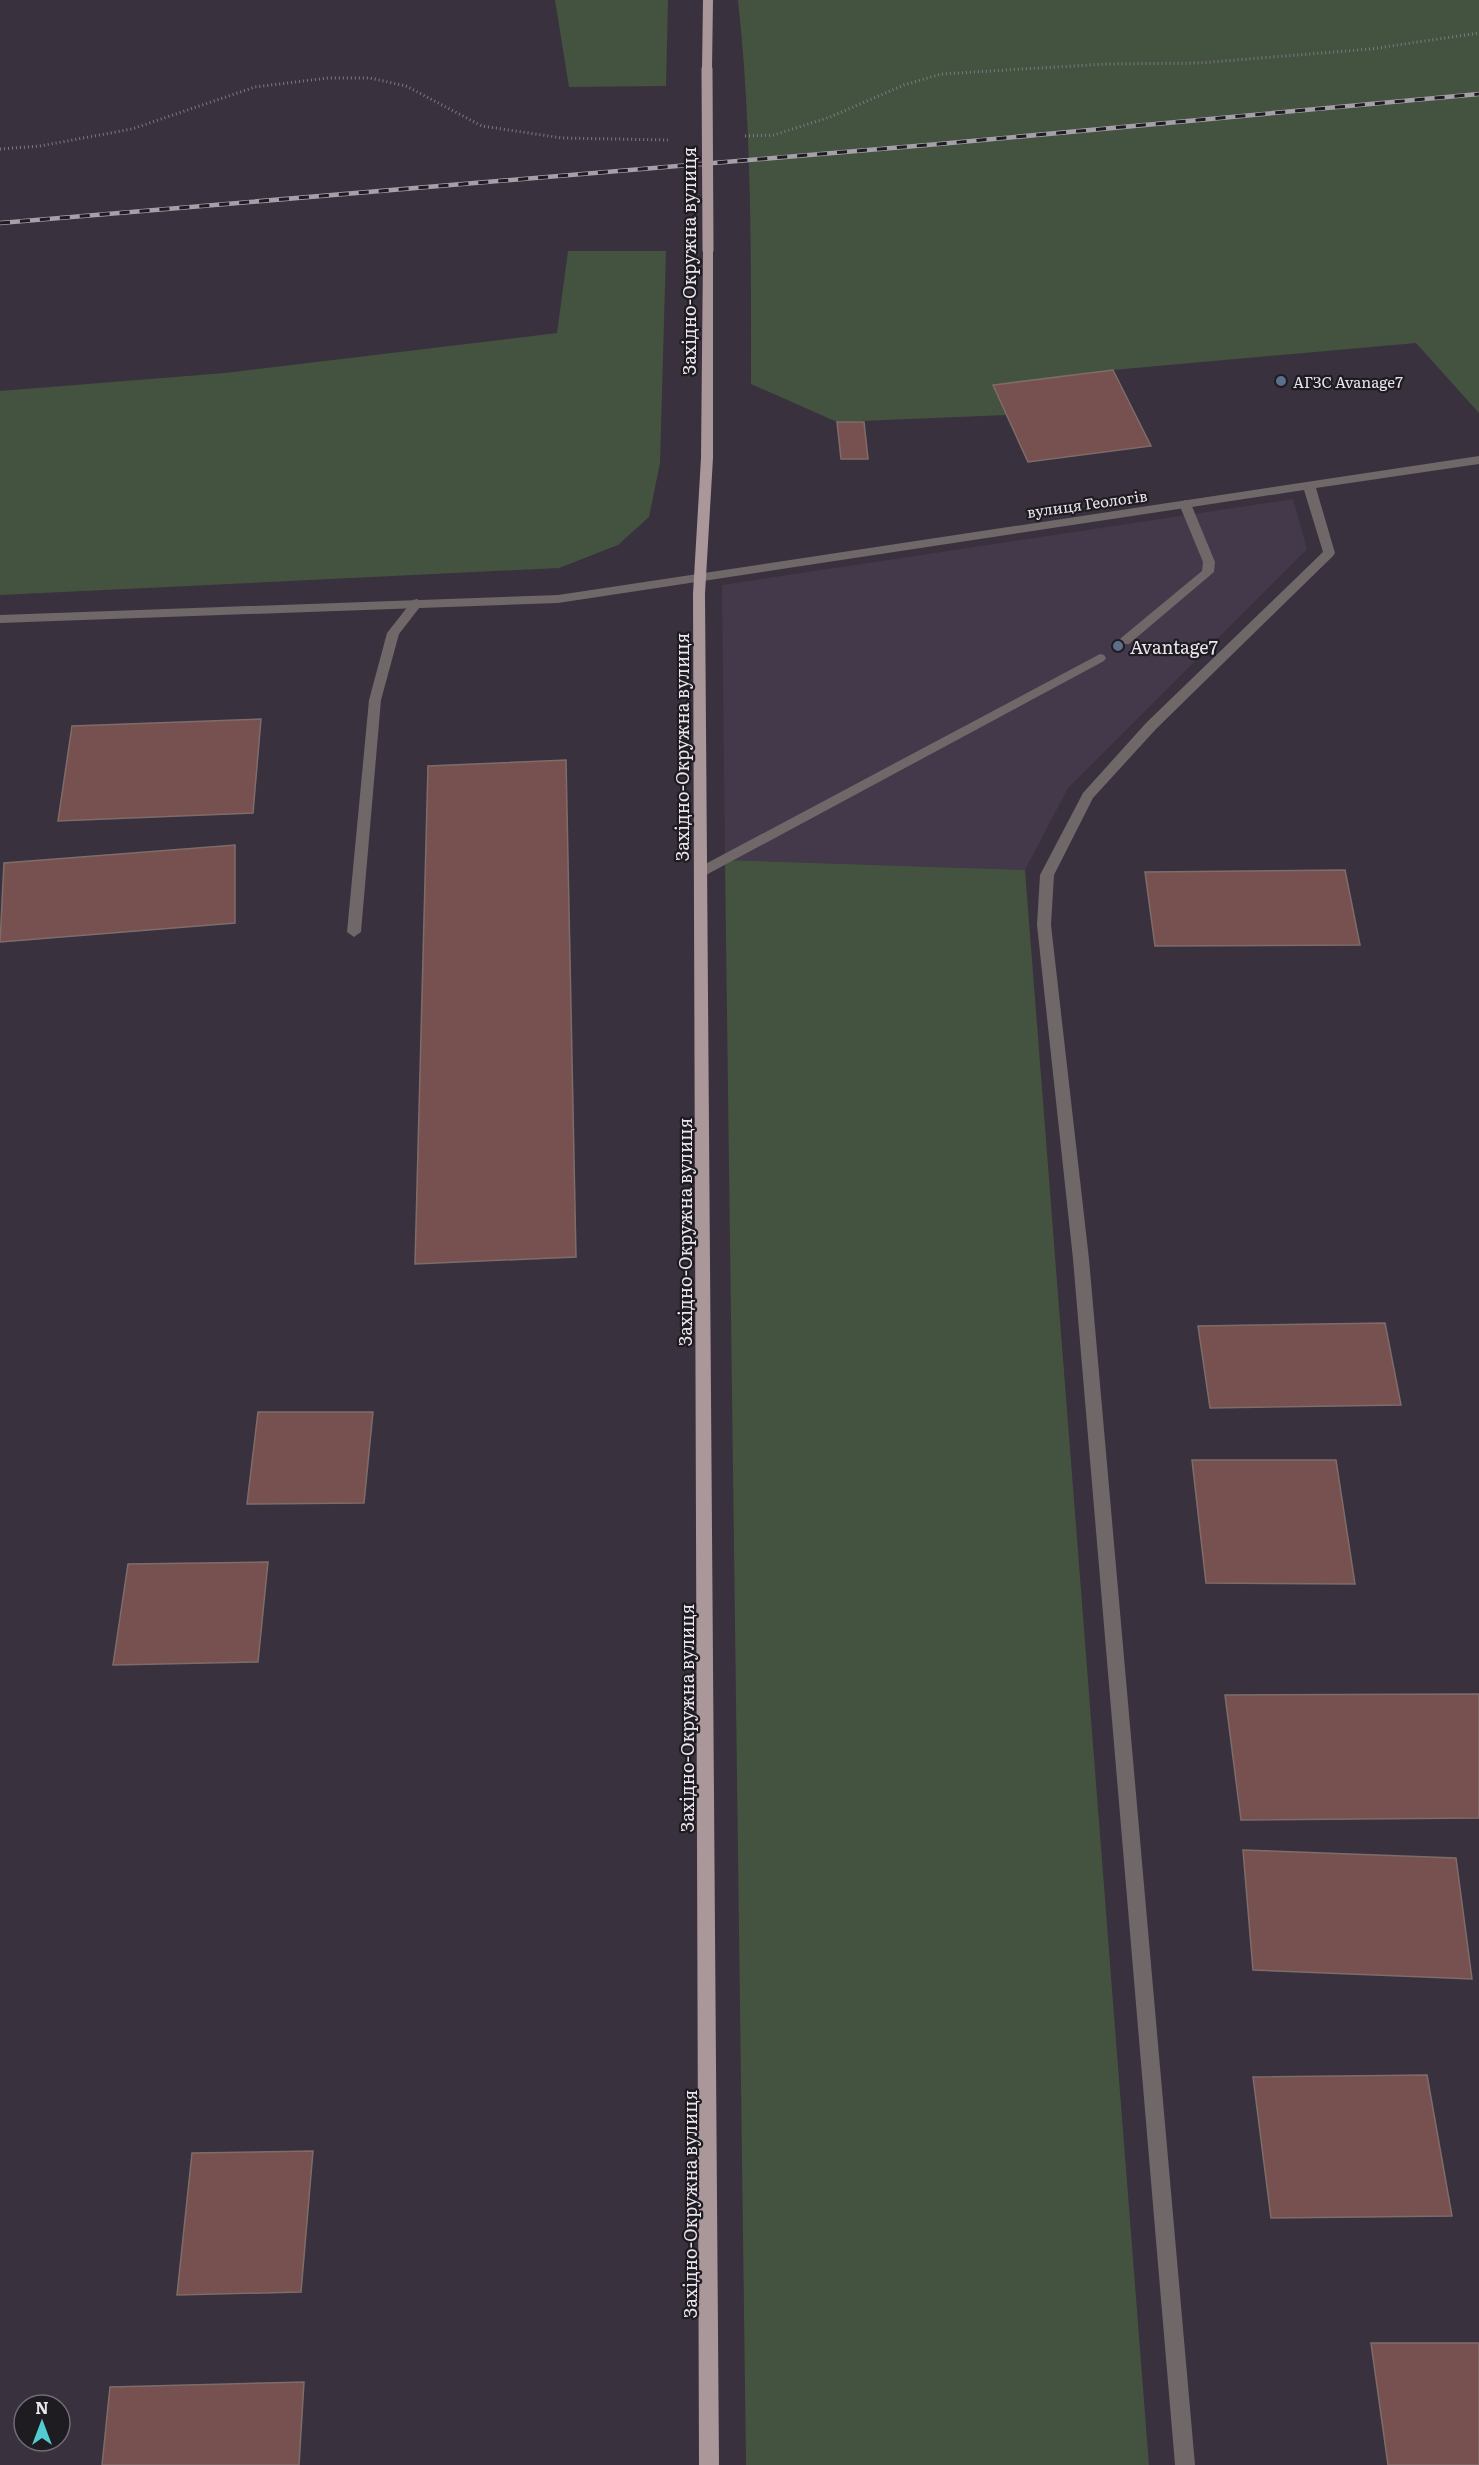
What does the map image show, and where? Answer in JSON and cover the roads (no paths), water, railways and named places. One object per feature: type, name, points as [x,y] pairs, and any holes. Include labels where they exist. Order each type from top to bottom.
[{"type":"main road","name":"Західно-Окружна вулиця","points":[[708,0],[707,458],[700,577],[709,2465]]},
{"type":"street","name":"вулиця Геологів","points":[[0,618],[558,598],[1479,460]]},
{"type":"street","points":[[1185,2465],[1081,1259],[1044,925],[1047,875],[1088,796],[1151,726],[1329,553],[1309,486]]},
{"type":"street","points":[[1125,641],[1208,572],[1209,562],[1185,504]]},
{"type":"street","points":[[354,932],[375,700],[393,633],[417,603]]},
{"type":"street","points":[[701,872],[1100,658]]},
{"type":"railway","points":[[0,223],[939,144],[1479,94]]},
{"type":"place","name":"АГЗС Avanage7","points":[[1281,381]]},
{"type":"place","name":"Avantage7","points":[[1118,646]]}]
